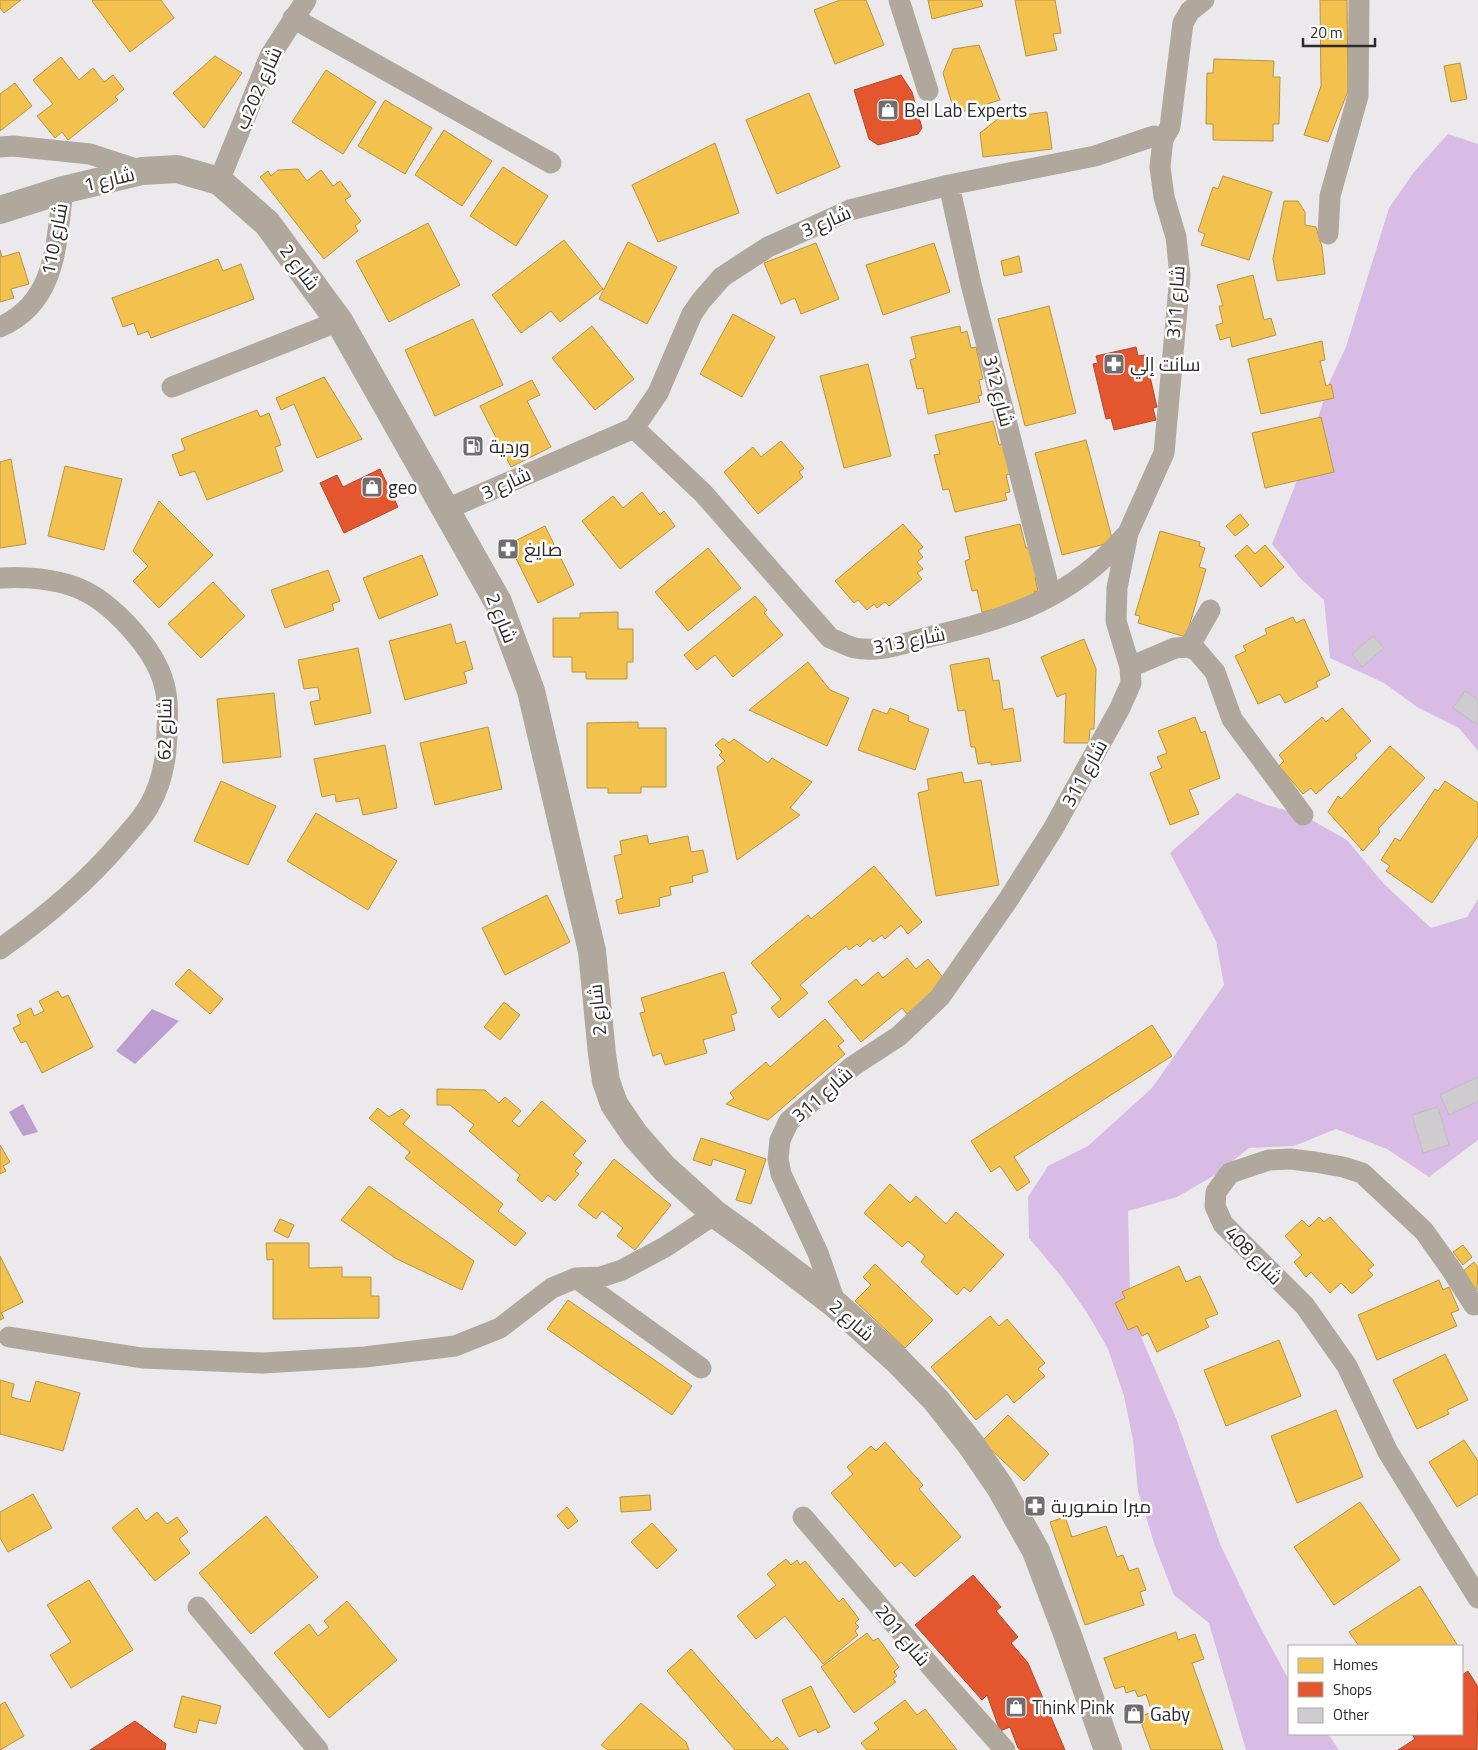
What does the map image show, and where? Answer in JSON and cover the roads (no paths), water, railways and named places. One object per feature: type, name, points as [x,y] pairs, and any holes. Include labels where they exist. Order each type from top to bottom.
[{"type":"street","name":"شارع 202ب","points":[[219,181],[270,56],[306,0]]},
{"type":"street","points":[[899,0],[928,91]]},
{"type":"street","points":[[1163,139],[1170,127],[1184,22],[1190,11],[1204,0]]},
{"type":"street","points":[[1328,234],[1330,196],[1358,96],[1359,0]]},
{"type":"street","points":[[293,18],[551,163]]},
{"type":"street","name":"شارع 3","points":[[447,509],[634,428],[658,393],[692,314],[710,289],[722,277],[768,247],[842,213],[949,184],[1095,156],[1154,136],[1163,139]]},
{"type":"street","name":"شارع 311","points":[[836,1305],[818,1253],[781,1174],[778,1159],[780,1140],[789,1121],[799,1110],[853,1066],[899,1036],[940,997],[1008,900],[1053,829],[1128,695],[1131,683],[1130,667],[1116,621],[1117,588],[1128,533],[1164,453],[1172,349],[1178,311],[1180,276],[1176,237],[1164,197],[1160,167],[1163,139]]},
{"type":"street","points":[[0,147],[12,146],[90,154],[142,171]]},
{"type":"street","name":"شارع 1","points":[[0,210],[63,190],[142,171],[177,169],[219,181]]},
{"type":"street","name":"شارع 2","points":[[219,181],[267,223],[340,321],[498,602],[531,691],[592,951],[602,1054],[606,1081],[614,1104],[635,1135],[664,1168],[715,1214],[836,1305],[897,1360],[936,1400],[972,1446],[1000,1487],[1036,1551],[1108,1750]]},
{"type":"street","name":"شارع 312","points":[[949,184],[971,284],[1051,596]]},
{"type":"street","name":"شارع 110","points":[[0,328],[30,308],[48,280],[53,264],[63,190]]},
{"type":"street","points":[[172,387],[340,321]]},
{"type":"street","name":"شارع 313","points":[[634,428],[703,493],[830,638],[854,648],[875,650],[987,624],[1051,596],[1104,561],[1128,533]]},
{"type":"street","name":"شارع 62","points":[[0,578],[54,581],[79,588],[102,602],[141,639],[157,665],[165,685],[168,711],[167,757],[149,807],[118,846],[73,893],[0,949]]},
{"type":"street","points":[[1189,646],[1210,610]]},
{"type":"street","points":[[1130,667],[1175,648],[1189,646],[1197,651],[1214,672],[1232,719],[1303,815]]},
{"type":"street","name":"شارع 408","points":[[1474,1305],[1424,1232],[1362,1173],[1343,1167],[1315,1162],[1290,1159],[1269,1160],[1230,1173],[1216,1192],[1215,1206],[1223,1224],[1305,1306],[1347,1366],[1388,1452],[1478,1598]]},
{"type":"street","points":[[9,1337],[142,1358],[263,1363],[365,1357],[455,1346],[500,1328],[552,1288],[576,1278],[602,1277],[622,1270],[665,1247],[715,1214]]},
{"type":"street","points":[[576,1278],[701,1368]]},
{"type":"street","name":"شارع 201","points":[[803,1517],[938,1676],[1005,1750]]},
{"type":"street","points":[[198,1607],[318,1750]]},
{"type":"place","name":"Bel Lab Experts","points":[[888,110]]},
{"type":"place","name":"سانت إلي","points":[[1114,364]]},
{"type":"place","name":"وردية","points":[[473,446]]},
{"type":"place","name":"geo","points":[[372,487]]},
{"type":"place","name":"صايغ","points":[[508,549]]},
{"type":"place","name":"ميرا منصورية","points":[[1035,1506]]},
{"type":"place","name":"Think Pink","points":[[1016,1707]]},
{"type":"place","name":"Gaby","points":[[1134,1714]]}]
